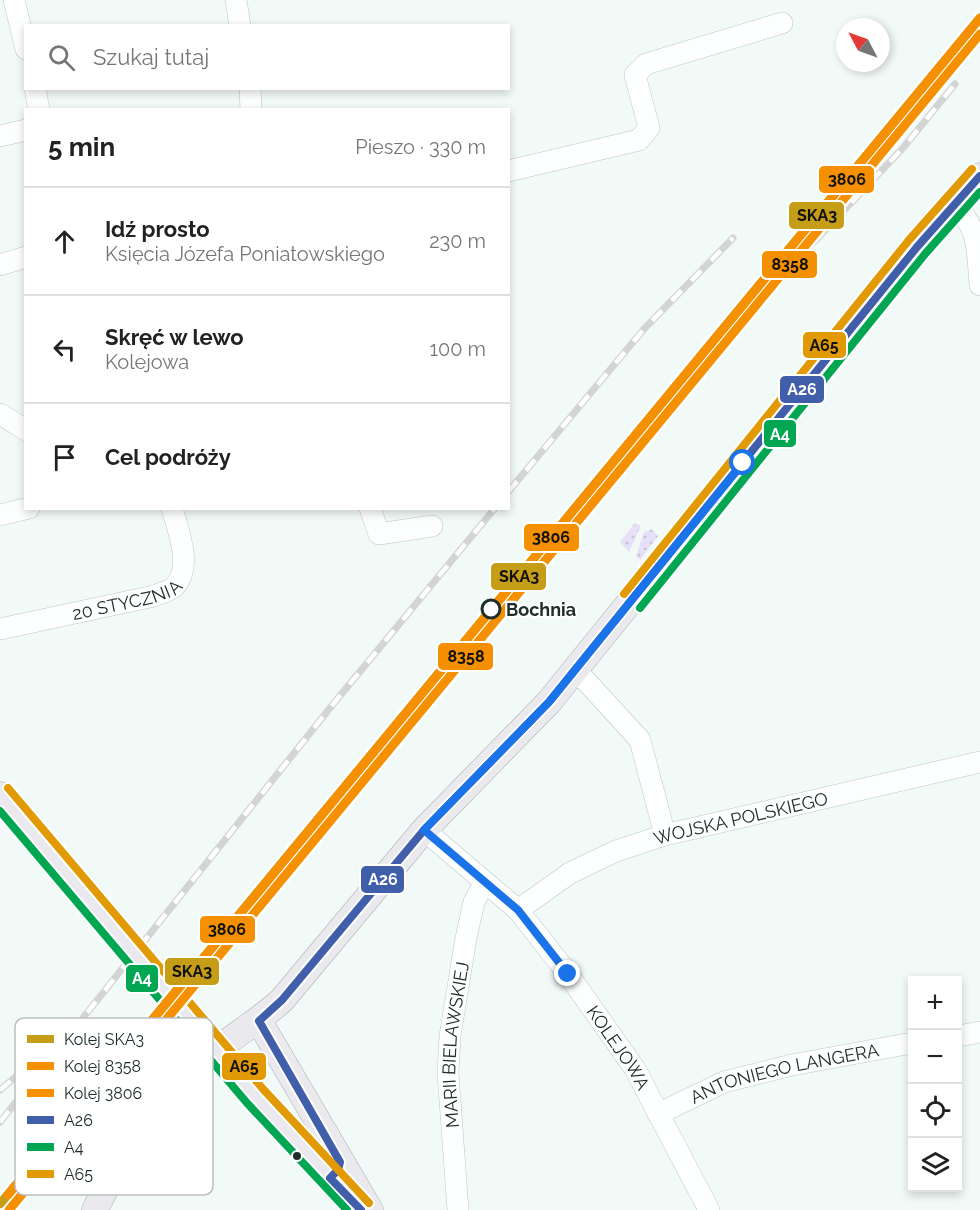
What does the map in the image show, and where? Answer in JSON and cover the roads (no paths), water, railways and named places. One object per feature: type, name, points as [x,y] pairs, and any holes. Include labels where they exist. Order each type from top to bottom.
[{"type":"main road","points":[[213,1052],[232,1037],[259,1022],[282,1000],[424,830],[522,734],[954,204],[980,176]]},
{"type":"main road","points":[[0,795],[189,1018]]},
{"type":"main road","points":[[259,1022],[335,1170],[361,1210]]},
{"type":"main road","points":[[213,1046],[233,1070],[335,1170],[370,1210]]},
{"type":"main road","points":[[96,1210],[103,1195]]},
{"type":"street","points":[[14,0],[24,41]]},
{"type":"street","points":[[236,0],[240,24]]},
{"type":"street","points":[[510,171],[639,140],[650,128],[635,75],[646,63],[782,23]]},
{"type":"street","points":[[35,90],[39,108]]},
{"type":"street","points":[[250,90],[251,108]]},
{"type":"street","points":[[0,136],[24,130]]},
{"type":"street","points":[[954,204],[970,219],[975,231],[980,285]]},
{"type":"street","points":[[0,265],[24,258]]},
{"type":"street","points":[[0,414],[24,429]]},
{"type":"street","points":[[0,515],[24,509]]},
{"type":"street","name":"20 STYCZNIA","points":[[0,629],[154,596],[174,587],[184,570],[181,541],[173,510]]},
{"type":"street","points":[[371,510],[379,534],[432,526]]},
{"type":"street","points":[[576,670],[640,740],[665,835]]},
{"type":"street","name":"WOJSKA POLSKIEGO","points":[[518,910],[570,873],[616,851],[665,835],[980,762]]},
{"type":"street","name":"KOLEJOWA","points":[[424,830],[518,910],[634,1069],[709,1210]]},
{"type":"street","name":"MARII BIELAWSKIEJ","points":[[458,1210],[448,1073],[450,1036],[474,902],[485,882]]},
{"type":"street","points":[[962,1035],[980,1032]]},
{"type":"street","name":"ANTONIEGO LANGERA","points":[[658,1114],[724,1082],[792,1065],[908,1044]]},
{"type":"railway","points":[[813,243],[903,148],[955,84]]},
{"type":"railway","points":[[510,490],[644,329],[733,238]]},
{"type":"railway","points":[[83,1018],[334,703],[493,510]]},
{"type":"railway","points":[[0,1090],[15,1077]]},
{"type":"railway","points":[[0,1122],[15,1103]]},
{"type":"rail line","name":"SKA3","points":[[154,1018],[980,18]]},
{"type":"rail line","name":"3806","points":[[154,1018],[980,18]]},
{"type":"rail line","name":"8358","points":[[168,1018],[980,34]]},
{"type":"rail line","name":"SKA3","points":[[0,1204],[15,1186]]},
{"type":"rail line","name":"3806","points":[[8,1195],[15,1187]]},
{"type":"rail line","name":"8358","points":[[9,1210],[21,1195]]},
{"type":"place","name":"Bochnia","points":[[491,609]]}]
